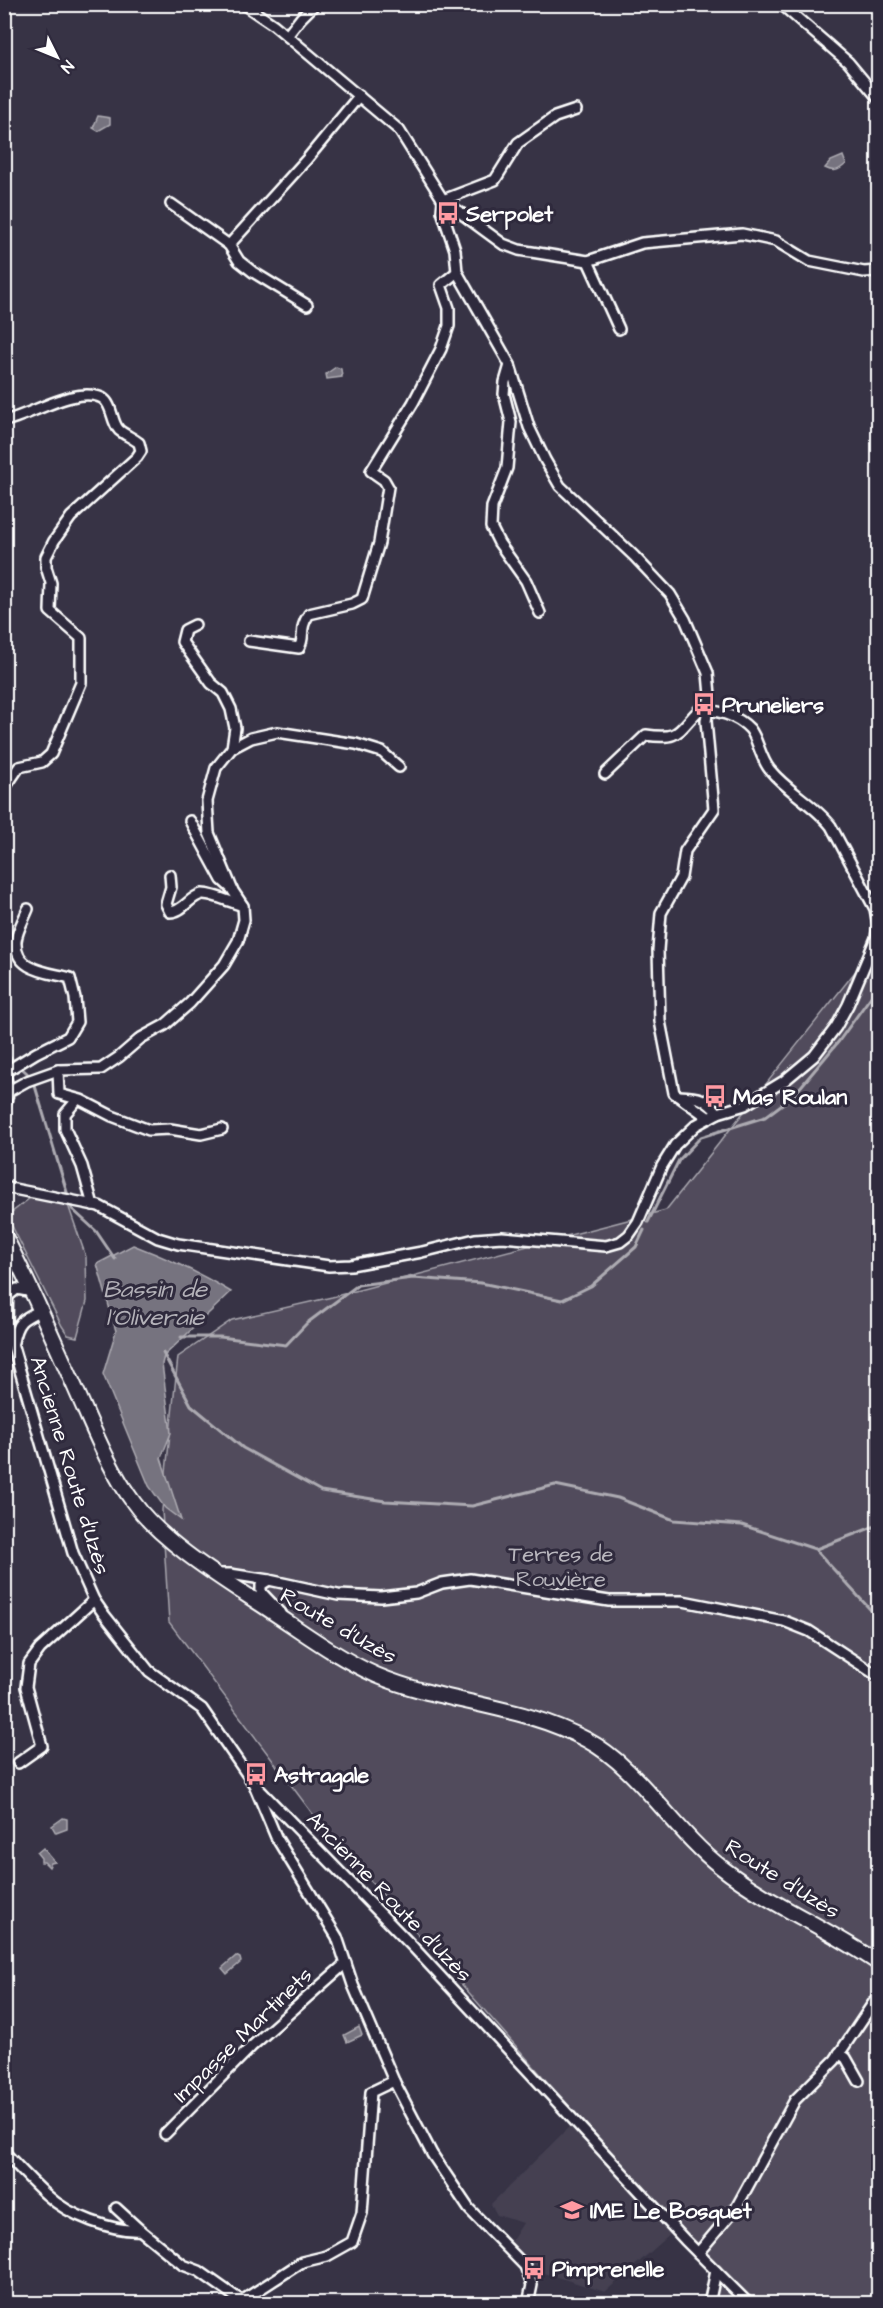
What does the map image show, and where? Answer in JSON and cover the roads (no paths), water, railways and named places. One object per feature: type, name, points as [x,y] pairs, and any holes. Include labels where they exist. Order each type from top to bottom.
[{"type":"main road","name":"Route d'Uzès","points":[[4,1235],[33,1292],[107,1460],[135,1505],[165,1538],[327,1648],[374,1674],[411,1688],[528,1716],[590,1741],[634,1779],[696,1846],[719,1866],[761,1894],[854,1946],[879,1963]]},
{"type":"street","points":[[243,4],[287,36],[399,130],[442,200],[502,244],[519,250],[588,261],[642,243],[742,234],[776,241],[809,261],[864,272],[879,271]]},
{"type":"street","points":[[287,36],[315,4]]},
{"type":"street","points":[[781,4],[849,62],[879,98]]},
{"type":"street","points":[[228,246],[308,159],[359,96]]},
{"type":"street","points":[[442,200],[495,180],[518,143],[555,117],[576,110]]},
{"type":"street","points":[[442,200],[442,212],[455,250],[458,272],[510,365],[529,427],[545,460],[560,486],[634,556],[670,594],[680,610],[708,673],[710,694],[707,709],[714,809],[685,851],[681,877],[661,914],[659,932],[660,1021],[674,1093],[714,1116]]},
{"type":"street","points":[[171,204],[228,246],[239,261],[307,305]]},
{"type":"street","points":[[588,261],[619,329]]},
{"type":"street","points":[[249,641],[299,648],[302,625],[309,614],[352,604],[362,599],[379,543],[388,488],[384,480],[370,471],[413,403],[441,349],[449,326],[449,308],[441,285],[458,272]]},
{"type":"street","points":[[510,365],[504,394],[511,422],[507,468],[492,507],[491,526],[499,543],[526,581],[540,613]]},
{"type":"street","points":[[4,421],[72,397],[86,395],[102,398],[108,404],[118,429],[139,443],[141,451],[71,517],[46,557],[46,567],[51,583],[50,611],[81,639],[81,683],[51,754],[42,762],[19,766],[4,789]]},
{"type":"street","points":[[195,626],[185,630],[182,642],[211,683],[223,693],[231,709],[235,728],[232,748]]},
{"type":"street","points":[[4,1187],[93,1205],[158,1238],[178,1244],[329,1266],[351,1265],[401,1256],[475,1239],[502,1237],[606,1246],[620,1242],[629,1236],[638,1222],[662,1166],[675,1145],[696,1125],[745,1105],[784,1081],[814,1056],[836,1027],[848,1005],[876,938],[878,925],[875,909],[838,835],[823,816],[771,771],[761,758],[750,729],[733,717],[707,709],[699,710],[673,736],[667,738],[646,735],[605,774]]},
{"type":"street","points":[[9,1091],[30,1080],[58,1070],[101,1069],[141,1038],[165,1025],[190,1003],[224,965],[238,941],[244,920],[243,906],[234,891],[209,833],[207,801],[216,768],[232,748],[251,738],[277,732],[356,744],[382,752],[399,767]]},
{"type":"street","points":[[190,821],[222,880],[234,891]]},
{"type":"street","points":[[170,875],[171,887],[165,904],[170,912],[175,912],[204,893],[243,906]]},
{"type":"street","points":[[4,1108],[9,1091],[5,1071],[68,1037],[76,1022],[75,998],[70,978],[28,967],[17,954],[16,939],[28,909]]},
{"type":"street","points":[[58,1070],[59,1094],[149,1130],[170,1129],[201,1134],[222,1129]]},
{"type":"street","points":[[77,1100],[65,1114],[65,1130],[82,1166],[93,1205]]},
{"type":"street","name":"Ancienne Route d'Uzès","points":[[4,1242],[8,1296],[6,1329],[73,1553],[94,1600],[149,1671],[202,1709],[253,1783],[436,1971],[698,2253],[749,2304]]},
{"type":"street","points":[[8,1296],[17,1289],[33,1292]]},
{"type":"street","points":[[7,1309],[13,1314],[26,1318]]},
{"type":"street","points":[[12,1344],[16,1327],[26,1318],[41,1310]]},
{"type":"street","points":[[217,1574],[269,1580],[338,1595],[381,1597],[416,1593],[442,1583],[470,1579],[609,1601],[682,1601],[784,1621],[809,1631],[879,1676]]},
{"type":"street","points":[[240,1590],[242,1582],[252,1578]]},
{"type":"street","points":[[240,1590],[269,1580]]},
{"type":"street","points":[[269,1580],[261,1585],[261,1592],[293,1625]]},
{"type":"street","points":[[18,1763],[42,1746],[26,1687],[29,1664],[40,1649],[94,1600]]},
{"type":"street","points":[[253,1783],[276,1837],[337,1937],[353,1985],[394,2081],[432,2154],[469,2209],[525,2266],[532,2285],[528,2304]]},
{"type":"street","name":"Impasse Martinets","points":[[165,2134],[251,2047],[346,1963]]},
{"type":"street","points":[[698,2253],[736,2208],[795,2100],[839,2053],[879,1996]]},
{"type":"street","points":[[839,2053],[846,2058],[858,2081]]},
{"type":"street","points":[[116,2208],[183,2265],[199,2271],[240,2302],[302,2262],[327,2256],[352,2242],[362,2213],[371,2092],[394,2081]]},
{"type":"street","points":[[4,2152],[50,2198],[87,2219],[124,2231],[140,2230]]},
{"type":"street","points":[[709,2304],[716,2271]]},
{"type":"water","points":[[98,116],[110,118],[110,124],[98,131],[93,128]]},
{"type":"water","points":[[843,156],[846,164],[841,168],[834,171],[825,168],[831,161]]},
{"type":"water","points":[[336,367],[341,369],[342,377],[327,379],[326,374]]},
{"type":"water","name":"Bassin de l'Oliveraie","points":[[133,1245],[183,1266],[231,1292],[164,1356],[162,1364],[171,1433],[161,1458],[181,1520],[165,1508],[149,1486],[103,1374],[116,1331],[97,1264]]},
{"type":"water","points":[[63,1818],[67,1819],[67,1829],[56,1833],[52,1826]]},
{"type":"water","points":[[43,1848],[55,1862],[49,1867],[41,1862],[37,1853]]},
{"type":"water","points":[[236,1956],[241,1962],[227,1974],[222,1968]]},
{"type":"water","points":[[359,2027],[362,2035],[347,2042],[344,2035]]},
{"type":"waterway","points":[[648,1222],[679,1160],[701,1137],[765,1117],[793,1096],[839,1041],[872,995],[878,992]]},
{"type":"waterway","points":[[4,1052],[27,1073],[35,1086],[72,1209],[96,1231],[115,1259]]},
{"type":"waterway","points":[[181,1337],[220,1337],[286,1345],[307,1323],[358,1285],[413,1278],[481,1283],[562,1300],[591,1286],[636,1247],[644,1230]]},
{"type":"waterway","points":[[163,1353],[191,1405],[243,1448],[321,1491],[385,1501],[472,1506],[555,1485],[618,1498],[674,1520],[742,1525],[815,1549],[878,1618]]},
{"type":"waterway","points":[[816,1549],[878,1525]]},
{"type":"place","name":"Serpolet","points":[[448,213]]},
{"type":"place","name":"Pruneliers","points":[[704,704]]},
{"type":"place","name":"Mas Roulan","points":[[715,1096]]},
{"type":"place","name":"Astragale","points":[[256,1774]]},
{"type":"place","name":"IME Le Bosquet","points":[[572,2210]]},
{"type":"place","name":"Pimprenelle","points":[[534,2268]]},
{"type":"park label","name":"Terres de Rouvière","points":[[561,1566]]}]
